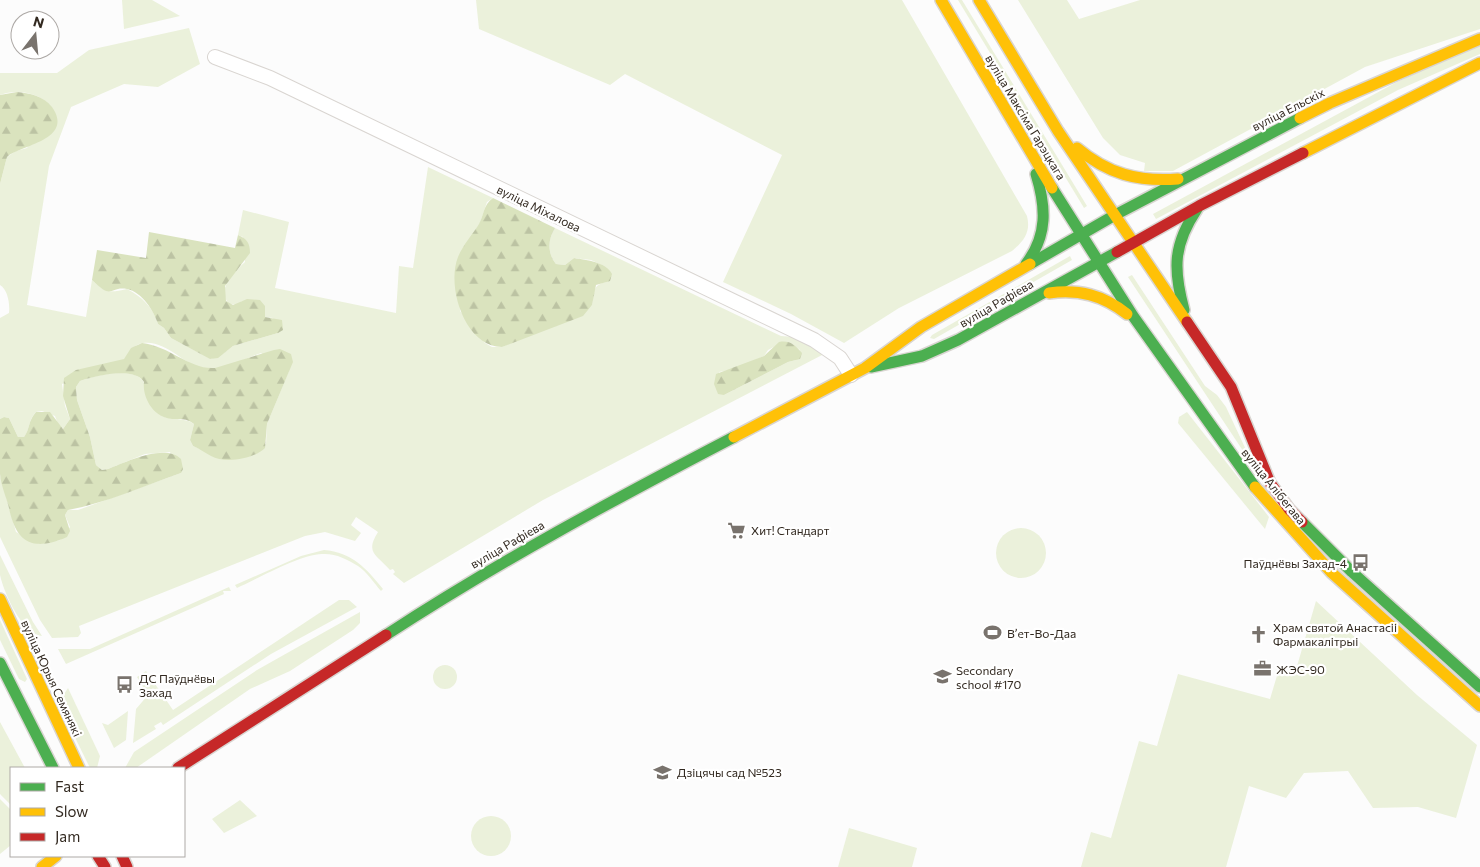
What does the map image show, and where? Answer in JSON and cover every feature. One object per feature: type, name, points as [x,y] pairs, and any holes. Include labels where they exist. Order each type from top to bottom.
[{"type":"main road","name":"вуліца Максіма Гарэцкага","points":[[941,0],[1026,147],[1089,247]]},
{"type":"main road","name":"вуліца Максіма Гарэцкага","points":[[979,0],[1058,131],[1115,215]]},
{"type":"main road","name":"вуліца Ельскіх","points":[[1115,215],[1330,103],[1480,39]]},
{"type":"main road","points":[[1134,243],[1199,206],[1480,63]]},
{"type":"main road","points":[[1058,131],[1089,159],[1104,169],[1121,176],[1133,180],[1159,181],[1182,179]]},
{"type":"main road","points":[[1020,272],[1034,255],[1046,225],[1046,211],[1041,189],[1026,147]]},
{"type":"main road","points":[[1189,326],[1175,276],[1175,262],[1180,235],[1199,206]]},
{"type":"main road","name":"вуліца Рафіева","points":[[180,767],[463,584],[574,521],[865,368],[921,327],[1020,272],[1115,215]]},
{"type":"main road","name":"вуліца Алібегава","points":[[1115,215],[1231,388],[1270,483],[1289,508],[1352,572],[1480,687]]},
{"type":"main road","name":"вуліца Рафіева","points":[[865,368],[922,356],[938,350],[1134,243]]},
{"type":"main road","name":"вуліца Алібегава","points":[[1089,247],[1136,321],[1228,452],[1288,526],[1329,570],[1480,706]]},
{"type":"main road","points":[[1031,298],[1063,291],[1085,292],[1112,302],[1136,321]]},
{"type":"main road","name":"вуліца Юрыя Семянякі","points":[[0,599],[79,767]]},
{"type":"main road","points":[[0,663],[52,767]]},
{"type":"main road","points":[[42,867],[55,857]]},
{"type":"street","name":"вуліца Міхалова","points":[[215,57],[270,78],[814,340],[840,358],[851,375]]},
{"type":"green space","points":[[122,0],[152,0],[180,16],[124,29]]},
{"type":"green space","points":[[476,0],[902,0],[1027,216],[1028,227],[1026,236],[1012,251],[899,308],[844,343],[791,314],[723,282],[782,155],[625,74],[610,85],[479,29]]},
{"type":"green space","points":[[958,0],[962,0],[1087,206],[1084,208]]},
{"type":"green space","points":[[1018,0],[1067,0],[1079,19],[1140,0],[1480,0],[1480,29],[1365,67],[1173,171],[1144,171],[1145,163],[1120,155],[1103,138]]},
{"type":"green space","points":[[189,28],[200,64],[158,87],[124,84],[71,107],[49,166],[27,305],[86,317],[92,280],[104,290],[116,291],[127,289],[146,303],[153,312],[158,324],[164,328],[171,338],[211,359],[233,346],[278,333],[273,318],[265,317],[265,310],[242,301],[238,305],[229,304],[224,293],[228,281],[245,262],[243,237],[238,235],[243,210],[289,222],[275,288],[396,313],[399,266],[413,268],[428,167],[493,198],[487,202],[480,223],[458,258],[460,311],[485,343],[492,347],[502,347],[592,305],[596,287],[606,282],[604,266],[591,260],[574,258],[565,265],[556,264],[550,251],[551,237],[555,228],[781,336],[795,337],[824,354],[543,500],[404,583],[393,574],[395,572],[393,569],[390,570],[374,553],[372,545],[378,532],[356,517],[351,525],[361,533],[355,541],[325,532],[305,536],[79,626],[81,633],[78,637],[52,638],[40,620],[0,537],[0,475],[16,532],[39,544],[60,540],[70,527],[65,515],[68,510],[78,510],[181,473],[170,452],[145,454],[108,469],[102,470],[96,465],[90,437],[77,400],[76,387],[80,381],[122,373],[138,376],[143,381],[158,413],[162,416],[185,420],[194,424],[190,440],[193,446],[212,456],[266,444],[267,424],[289,371],[261,353],[227,366],[206,369],[190,363],[160,345],[143,343],[136,346],[126,358],[116,364],[62,384],[65,406],[70,419],[63,429],[58,424],[55,416],[42,411],[36,412],[24,437],[18,437],[9,418],[4,417],[0,419],[0,318],[9,313],[9,302],[7,294],[0,285],[0,184],[7,157],[16,151],[27,148],[53,109],[43,99],[29,93],[14,92],[0,95],[0,73],[57,73],[89,50]],"holes":[[[783,342],[791,343],[800,350],[796,360],[788,362],[724,395],[719,372],[734,369],[764,356],[768,350]]]},
{"type":"green space","points":[[1480,44],[1480,54],[1398,90],[1156,219],[1153,214],[1395,83]]},
{"type":"green space","points":[[17,92],[36,96],[49,103],[57,118],[56,127],[43,140],[7,157],[0,184],[0,95]]},
{"type":"green space","points":[[493,198],[555,228],[551,237],[550,251],[556,264],[565,265],[574,258],[601,264],[612,274],[610,281],[596,285],[592,305],[583,316],[502,347],[489,344],[478,337],[469,326],[457,299],[455,284],[455,269],[458,257],[479,224],[487,204]]},
{"type":"green space","points":[[149,232],[235,248],[238,235],[244,238],[249,244],[250,253],[225,286],[226,301],[233,305],[247,299],[260,300],[265,306],[265,317],[282,320],[283,330],[233,346],[218,358],[210,359],[171,338],[164,328],[158,324],[154,313],[138,294],[127,289],[104,290],[92,280],[97,250],[146,258]]},
{"type":"green space","points":[[1070,256],[1072,260],[934,339],[930,338],[932,335]]},
{"type":"green space","points":[[1132,275],[1205,386],[1217,395],[1226,407],[1255,469],[1128,277]]},
{"type":"green space","points":[[779,342],[789,342],[795,345],[802,353],[800,359],[788,362],[724,395],[718,394],[714,384],[716,374],[764,356]]},
{"type":"green space","points":[[142,343],[162,348],[188,362],[206,368],[215,368],[280,349],[291,354],[293,362],[267,424],[265,448],[254,455],[239,459],[224,460],[211,456],[193,446],[190,440],[194,424],[186,420],[166,418],[150,406],[145,394],[144,382],[139,377],[123,373],[80,381],[76,387],[77,400],[90,437],[96,465],[102,470],[108,469],[145,455],[165,453],[181,459],[183,469],[181,473],[125,494],[68,510],[65,515],[70,531],[67,537],[45,544],[36,544],[21,537],[12,520],[1,483],[0,419],[4,417],[9,418],[18,437],[24,437],[36,412],[50,412],[63,429],[70,419],[63,396],[64,378],[76,370],[124,359],[131,348]]},
{"type":"green space","points":[[1187,412],[1269,517],[1265,529],[1178,423],[1179,417]]},
{"type":"green space","points":[[1016,528],[1026,528],[1039,535],[1046,548],[1046,558],[1039,571],[1026,578],[1016,578],[1007,574],[1000,567],[996,558],[996,548],[1000,539],[1007,532]]},
{"type":"green space","points":[[324,550],[334,551],[351,558],[365,568],[383,589],[381,591],[358,566],[332,554],[313,555],[303,558],[237,588],[235,585],[301,556]]},
{"type":"green space","points":[[0,555],[33,622],[42,636],[35,634],[21,621],[10,602],[0,575]]},
{"type":"green space","points":[[229,587],[231,591],[223,591],[224,594],[66,664],[58,649],[90,649]]},
{"type":"green space","points":[[339,600],[349,600],[357,607],[271,654],[163,725],[161,722],[154,726],[156,729],[133,743],[136,709],[148,695],[137,677],[146,671],[173,710]]},
{"type":"green space","points":[[1316,601],[1417,695],[1477,745],[1456,818],[1418,807],[1373,808],[1348,771],[1304,773],[1286,798],[1249,786],[1226,867],[1081,867],[1091,832],[1111,838],[1139,741],[1157,746],[1178,674],[1270,699],[1279,669],[1295,673]]},
{"type":"green space","points":[[360,612],[360,623],[353,630],[290,671],[250,689],[137,767],[126,767],[134,752],[257,670]]},
{"type":"green space","points":[[0,620],[27,679],[25,682],[19,679],[0,640]]},
{"type":"green space","points":[[445,665],[453,669],[457,677],[453,685],[445,689],[437,685],[433,677],[437,669]]},
{"type":"green space","points":[[68,688],[100,756],[97,767],[90,767],[61,709],[61,699]]},
{"type":"green space","points":[[128,711],[126,740],[114,748],[102,723],[108,725]]},
{"type":"green space","points":[[0,722],[24,767],[10,767],[10,804],[0,794]]},
{"type":"green space","points":[[0,799],[10,809],[10,846],[0,854]]},
{"type":"green space","points":[[240,800],[257,816],[224,833],[212,819]]},
{"type":"green space","points":[[491,816],[505,822],[511,836],[505,850],[491,856],[477,850],[471,836],[477,822]]},
{"type":"green space","points":[[849,828],[917,848],[912,867],[838,867]]},
{"type":"traffic: fast","points":[[1030,264],[1115,215],[1300,118]]},
{"type":"traffic: fast","points":[[1026,264],[1038,242],[1043,220],[1042,198],[1036,174]]},
{"type":"traffic: fast","points":[[1052,188],[1133,316],[1255,487]]},
{"type":"traffic: fast","points":[[1184,310],[1178,282],[1177,258],[1183,234],[1197,209]]},
{"type":"traffic: fast","points":[[871,367],[922,356],[958,340],[1117,252]]},
{"type":"traffic: fast","points":[[386,635],[471,582],[557,532],[734,437]]},
{"type":"traffic: fast","points":[[1302,522],[1352,572],[1480,687]]},
{"type":"traffic: fast","points":[[0,663],[52,767]]},
{"type":"traffic: slow","points":[[941,0],[1052,188]]},
{"type":"traffic: slow","points":[[979,0],[1058,131],[1187,322]]},
{"type":"traffic: slow","points":[[1300,118],[1330,103],[1480,39]]},
{"type":"traffic: slow","points":[[1303,153],[1480,63]]},
{"type":"traffic: slow","points":[[1077,148],[1100,164],[1124,174],[1150,179],[1178,179]]},
{"type":"traffic: slow","points":[[734,437],[865,368],[921,327],[1030,264]]},
{"type":"traffic: slow","points":[[1049,293],[1070,292],[1090,295],[1109,302],[1127,314]]},
{"type":"traffic: slow","points":[[1255,487],[1332,573],[1480,706]]},
{"type":"traffic: slow","points":[[0,599],[79,767]]},
{"type":"traffic: slow","points":[[42,867],[55,857]]},
{"type":"traffic: jam","points":[[1117,252],[1199,206],[1303,153]]},
{"type":"traffic: jam","points":[[1187,322],[1231,387],[1270,483],[1289,509],[1302,522]]},
{"type":"traffic: jam","points":[[180,767],[386,635]]},
{"type":"traffic: jam","points":[[99,857],[105,867]]},
{"type":"traffic: jam","points":[[122,857],[127,867]]},
{"type":"place","name":"Хит! Стандарт","points":[[737,530]]},
{"type":"place","name":"Паўднёвы Захад-4","points":[[1361,563]]},
{"type":"place","name":"Вʼет-Во-Даа","points":[[993,633]]},
{"type":"place","name":"Храм святой Анастасіі Фармакалітрыі","points":[[1259,634]]},
{"type":"place","name":"ЖЭС-90","points":[[1262,669]]},
{"type":"place","name":"Secondary school #170","points":[[942,677]]},
{"type":"place","name":"ДС Паўднёвы Захад","points":[[125,685]]},
{"type":"place","name":"Дзіцячы сад №523","points":[[663,772]]}]
